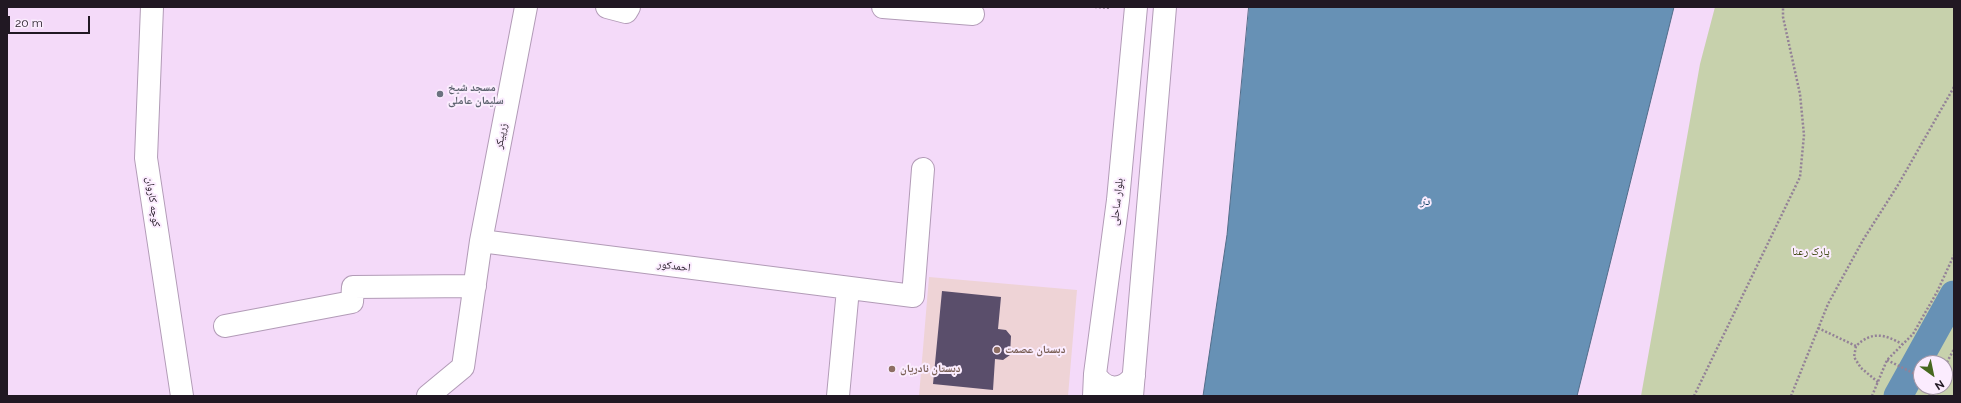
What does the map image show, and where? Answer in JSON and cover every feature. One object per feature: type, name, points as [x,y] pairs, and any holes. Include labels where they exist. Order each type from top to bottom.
[{"type":"main road","name":"کوچه کاروان","points":[[152,7],[146,158],[182,396]]},
{"type":"main road","name":"زرپیکر","points":[[481,241],[526,7]]},
{"type":"main road","points":[[607,7],[626,12],[629,7]]},
{"type":"main road","points":[[883,7],[974,14]]},
{"type":"main road","name":"بلوار ساحلی","points":[[1094,396],[1095,374],[1118,200],[1136,7]]},
{"type":"main road","points":[[1095,374],[1104,385],[1117,388],[1133,386],[1165,7]]},
{"type":"main road","name":"احمدکور","points":[[481,241],[848,289],[913,296],[923,169]]},
{"type":"main road","points":[[428,396],[463,367],[481,241]]},
{"type":"main road","points":[[225,326],[352,302],[353,287],[474,286]]},
{"type":"main road","points":[[838,396],[848,289]]},
{"type":"path","points":[[1694,396],[1800,177],[1804,135],[1800,94],[1783,17],[1783,7]]},
{"type":"path","points":[[1791,396],[1828,304],[1863,240],[1898,185],[1954,87]]},
{"type":"path","points":[[1872,396],[1887,360],[1913,334],[1937,292],[1954,255]]},
{"type":"path","points":[[1818,328],[1856,346]]},
{"type":"path","points":[[1878,382],[1861,368],[1854,358],[1856,346],[1874,335],[1887,336],[1902,344]]},
{"type":"path","points":[[1887,360],[1913,373]]},
{"type":"shaded area","name":"دبستان عصمت","points":[[929,277],[1077,290],[1068,396],[919,396]]},
{"type":"green space","name":"پارک رعنا","points":[[1715,7],[1954,7],[1954,396],[1641,396],[1700,64]]},
{"type":"water","name":"دز","points":[[1249,7],[1674,7],[1577,396],[1203,396],[1227,235]]},
{"type":"building","points":[[942,291],[1001,297],[998,329],[1006,330],[1011,336],[1010,355],[1003,360],[995,359],[993,390],[933,384]]},
{"type":"waterway","points":[[1898,396],[1954,295]]},
{"type":"place","name":"مسجد شیخ سلیمان عاملی","points":[[440,94]]},
{"type":"place","name":"دبستان عصمت","points":[[997,350]]},
{"type":"place","name":"دبستان نادریان","points":[[892,369]]}]
